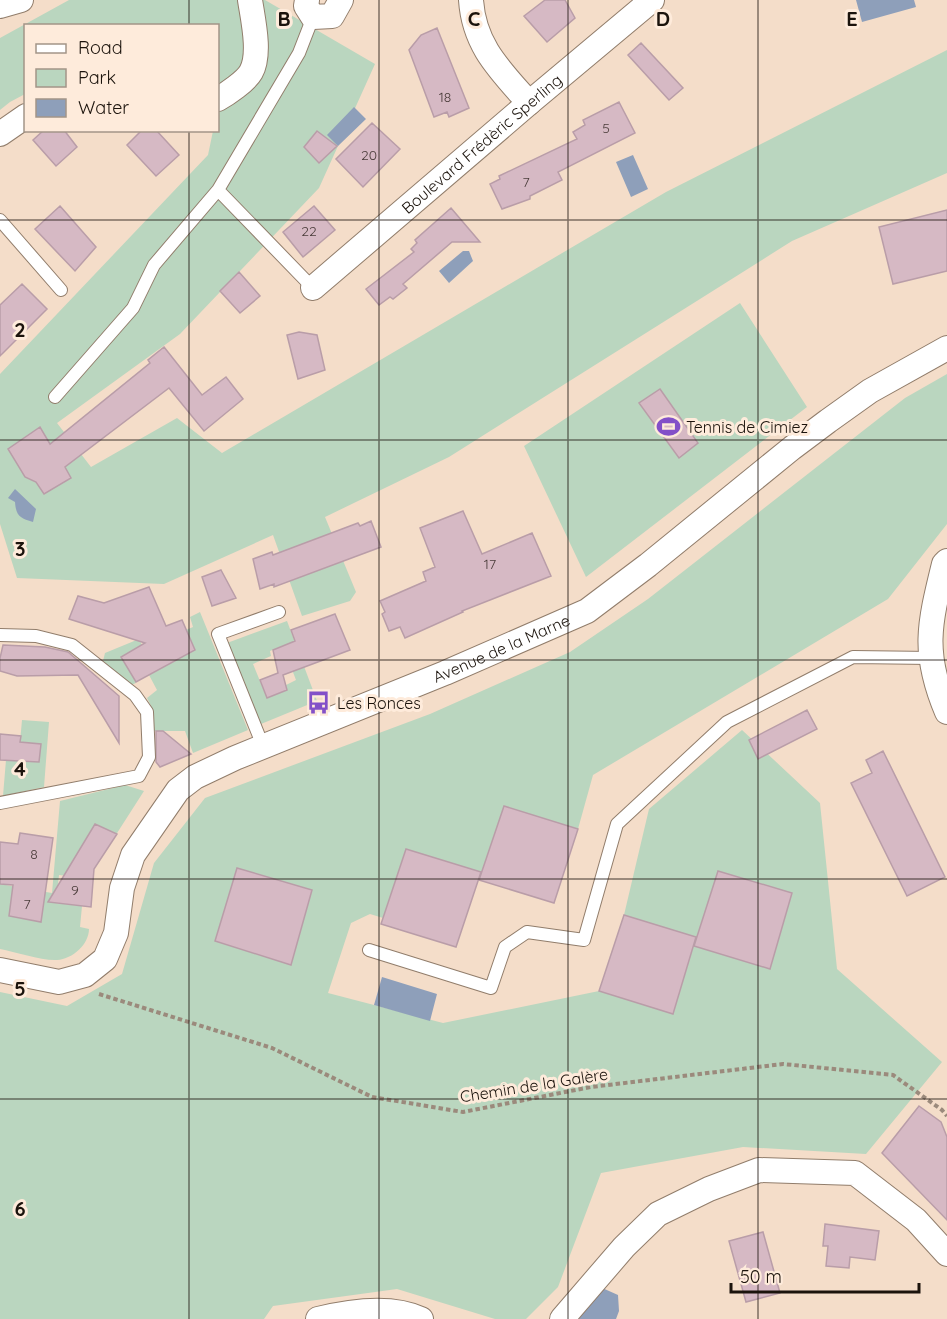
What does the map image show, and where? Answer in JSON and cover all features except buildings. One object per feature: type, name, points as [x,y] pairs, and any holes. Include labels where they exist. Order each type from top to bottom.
[{"type":"street","points":[[0,6],[21,0]]},
{"type":"street","points":[[219,98],[251,72],[257,46],[250,0]]},
{"type":"street","points":[[310,8],[332,16],[341,0]]},
{"type":"street","points":[[471,0],[472,19],[489,57],[529,103]]},
{"type":"street","name":"Boulevard Frédèric Sperling","points":[[314,288],[652,0]]},
{"type":"street","points":[[0,134],[24,117]]},
{"type":"street","name":"Avenue de la Marne","points":[[59,982],[85,975],[105,959],[116,933],[122,888],[133,855],[178,790],[195,777],[263,746],[445,673],[587,611],[828,421],[870,391],[947,348]]},
{"type":"street","points":[[947,561],[944,564],[934,605],[930,637],[931,658],[938,691],[947,712]]},
{"type":"street","points":[[0,970],[59,982]]},
{"type":"street","points":[[562,1319],[624,1247],[658,1214],[709,1189],[759,1170],[855,1173],[916,1220],[947,1254]]},
{"type":"street","points":[[318,1319],[409,1314],[421,1319]]},
{"type":"lane","points":[[55,397],[133,308],[154,265],[218,190],[299,54],[310,8]]},
{"type":"lane","points":[[218,190],[314,288]]},
{"type":"lane","points":[[0,220],[61,291]]},
{"type":"lane","points":[[263,746],[218,634],[279,612]]},
{"type":"lane","points":[[0,635],[36,636],[72,645],[135,695],[147,712],[149,757],[139,776],[0,803]]},
{"type":"lane","points":[[369,950],[491,988],[505,947],[527,932],[584,940],[617,824],[727,722],[854,657],[931,658]]},
{"type":"path","name":"Chemin de la Galère","points":[[59,982],[272,1048],[372,1097],[463,1112],[591,1087],[783,1064],[893,1075],[947,1116]]},
{"type":"green space","points":[[69,0],[265,0],[375,64],[319,188],[180,334],[57,423],[91,467],[177,418],[222,453],[666,192],[947,50],[947,173],[792,241],[449,457],[325,517],[356,592],[350,601],[302,616],[273,535],[164,584],[17,578],[0,524],[0,374],[208,155],[213,132],[219,132],[219,24],[25,24]],"holes":[[[321,537],[332,564],[303,547],[303,544]]]},
{"type":"green space","points":[[24,25],[24,95],[0,110],[0,38]]},
{"type":"green space","name":"Tennis de Cimiez","points":[[740,303],[807,407],[586,577],[524,446]]},
{"type":"green space","points":[[947,374],[947,524],[888,599],[593,775],[554,903],[480,877],[452,939],[370,914],[351,923],[328,993],[443,1023],[599,991],[624,915],[649,809],[742,730],[820,803],[837,969],[942,1062],[866,1154],[743,1147],[601,1173],[558,1287],[526,1319],[495,1319],[397,1289],[273,1306],[264,1319],[0,1319],[0,992],[67,1006],[122,974],[154,863],[205,798],[430,714],[570,652],[648,599],[905,398]]},
{"type":"green space","points":[[200,612],[248,730],[193,753],[185,731],[153,731],[151,706],[147,698],[157,690],[149,675],[195,650],[189,635],[161,648],[167,638],[193,627],[190,617]]},
{"type":"green space","points":[[287,621],[317,701],[261,724],[227,643]],"holes":[[[283,646],[296,680],[286,685],[287,690],[267,698],[253,664],[271,656],[270,651]]]},
{"type":"green space","points":[[139,639],[142,645],[122,657],[136,683],[131,685],[103,661],[105,653]]},
{"type":"green space","points":[[22,720],[49,722],[44,787],[3,796],[6,760],[39,762],[41,744],[20,742]]},
{"type":"green space","points":[[125,785],[144,791],[94,869],[84,878],[59,875],[56,903],[82,906],[80,927],[89,929],[83,945],[69,957],[57,960],[37,958],[0,949],[0,884],[52,893],[60,801]]},
{"type":"water","points":[[856,0],[914,0],[916,7],[862,22]]},
{"type":"water","points":[[354,107],[366,119],[338,146],[327,135]]},
{"type":"water","points":[[633,155],[648,189],[631,197],[616,162]]},
{"type":"water","points":[[463,251],[469,251],[473,261],[449,283],[439,271]]},
{"type":"water","points":[[15,489],[36,509],[33,522],[20,516],[15,502],[8,498]]},
{"type":"water","points":[[382,977],[437,994],[430,1021],[374,1005]]},
{"type":"water","points":[[600,1287],[618,1295],[619,1311],[616,1319],[573,1319]]},
{"type":"place","name":"Tennis de Cimiez","points":[[668,427]]},
{"type":"place","name":"Les Ronces","points":[[319,703]]}]
